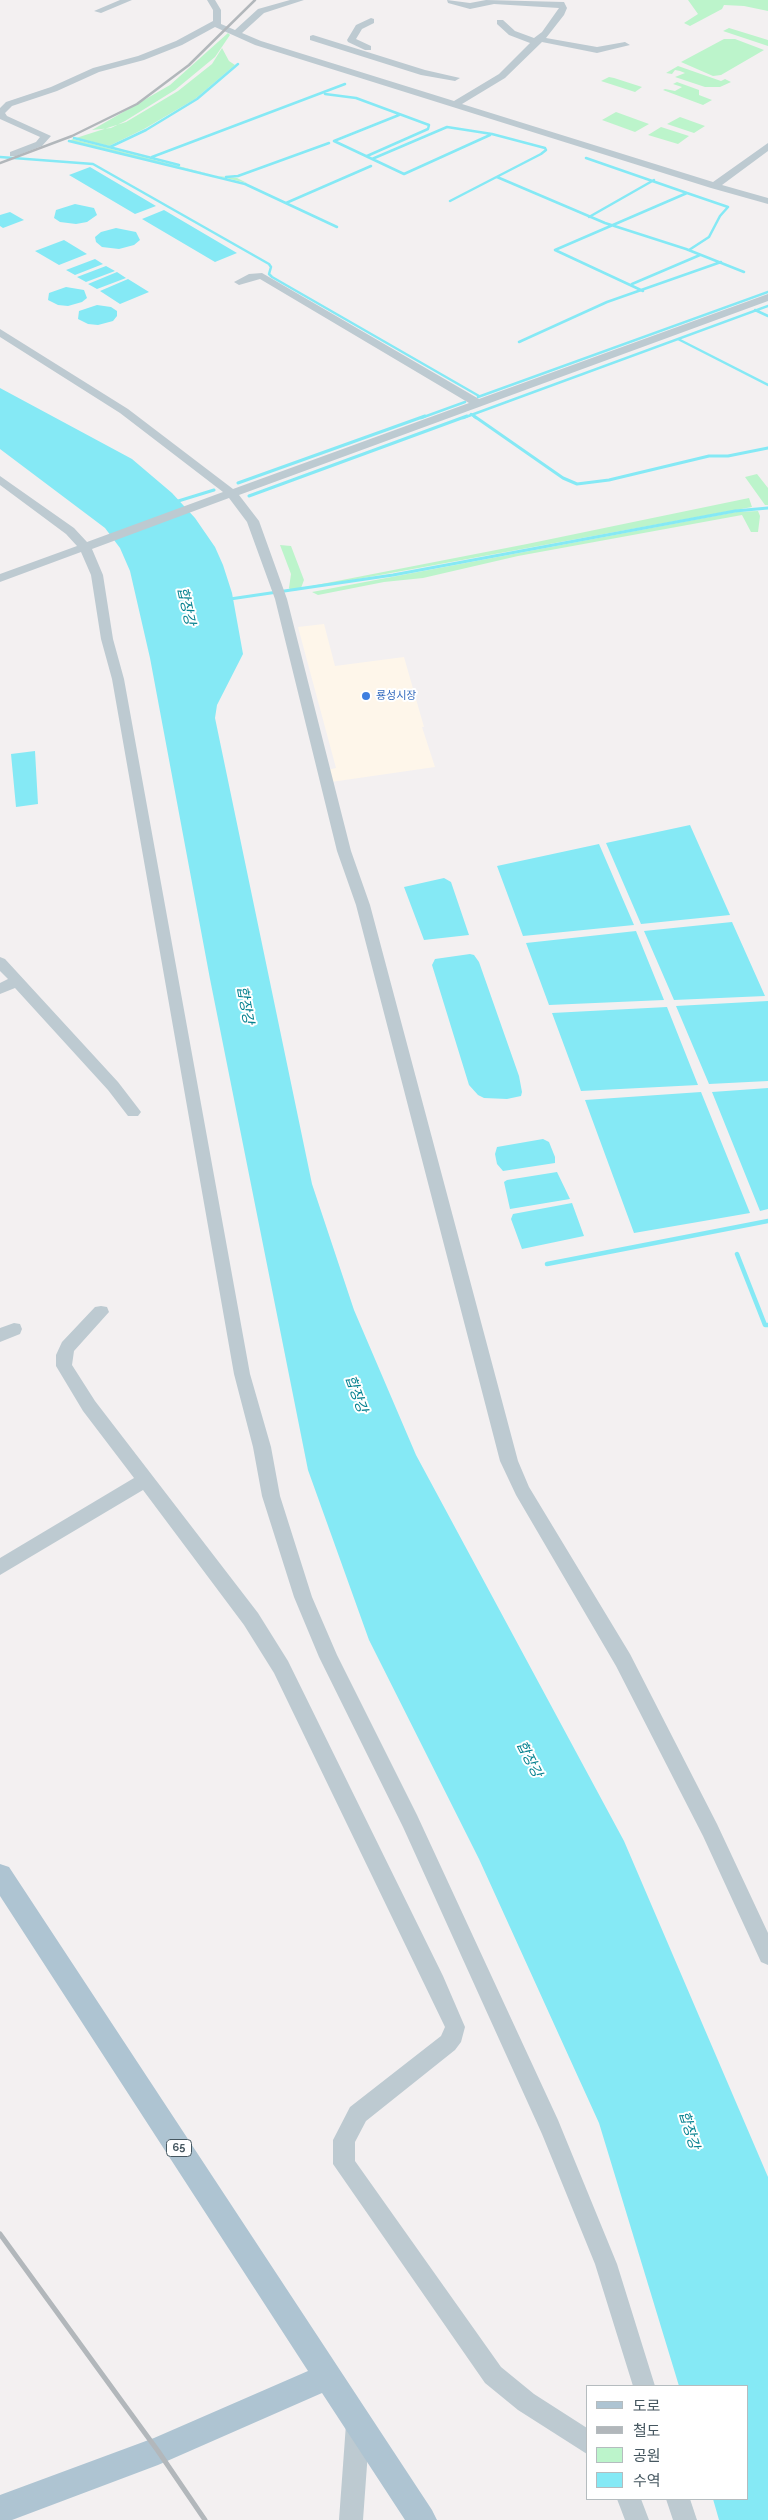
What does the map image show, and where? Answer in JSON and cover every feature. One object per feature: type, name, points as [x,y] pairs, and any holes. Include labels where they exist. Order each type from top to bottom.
[{"type":"main road","name":"65","points":[[0,1875],[422,2520]]},
{"type":"main road","points":[[0,2510],[158,2450],[328,2376]]},
{"type":"street","points":[[98,11],[128,0]]},
{"type":"street","points":[[211,0],[217,10],[216,23]]},
{"type":"street","points":[[237,33],[252,17],[261,11],[300,0]]},
{"type":"street","points":[[451,1],[470,6],[495,0],[561,4],[563,8],[560,15],[537,41],[502,76],[454,105]]},
{"type":"street","points":[[344,71],[367,55],[371,49],[351,40],[359,27],[371,21]]},
{"type":"street","points":[[500,22],[512,33],[537,41],[597,50],[625,45]]},
{"type":"street","points":[[216,23],[273,48],[344,71],[768,201]]},
{"type":"street","points":[[13,154],[39,144],[46,136],[4,118],[0,113],[9,104],[54,89],[96,70],[141,58],[216,23]]},
{"type":"street","points":[[313,38],[424,72],[455,78]]},
{"type":"street","points":[[714,186],[768,146]]},
{"type":"street","points":[[239,282],[253,276],[262,276],[478,403]]},
{"type":"street","points":[[0,578],[199,507],[768,297]]},
{"type":"street","points":[[0,332],[124,411],[232,494],[253,521],[279,595],[344,851],[363,905],[509,1461],[522,1490],[636,1686],[710,1830],[768,1955]]},
{"type":"street","points":[[0,479],[90,546],[97,575],[107,639],[118,679],[242,1374],[262,1447],[271,1496],[303,1597],[328,1657],[410,1821],[550,2128],[606,2264],[644,2385]]},
{"type":"street","points":[[0,962],[113,1086],[133,1112]]},
{"type":"street","points":[[0,988],[17,981]]},
{"type":"street","points":[[101,1312],[68,1347],[64,1355],[64,1366],[89,1406],[251,1619],[281,1667],[436,1983],[455,2027],[454,2035],[448,2044],[358,2114],[344,2140],[344,2164],[493,2375],[526,2402],[586,2441]]},
{"type":"street","points":[[0,1567],[146,1479]]},
{"type":"street","points":[[351,2520],[358,2422]]},
{"type":"street","points":[[629,2500],[637,2520]]},
{"type":"street","points":[[678,2500],[685,2520]]},
{"type":"shaded area","name":"룡성시장","points":[[324,624],[335,666],[404,657],[424,727],[422,727],[435,767],[331,782],[327,770],[336,768],[298,627]]},
{"type":"green space","points":[[688,0],[768,0],[768,11],[744,6],[724,5],[722,9],[690,26],[684,23],[698,14]]},
{"type":"green space","points":[[729,28],[768,40],[768,46],[723,31]]},
{"type":"green space","points":[[228,33],[230,35],[215,57],[175,90],[111,128],[92,130],[170,85]]},
{"type":"green space","points":[[724,39],[735,39],[764,50],[721,75],[713,76],[681,62]]},
{"type":"green space","points":[[222,48],[229,61],[235,65],[195,99],[144,129],[109,146],[76,138],[126,122],[178,91],[212,64]]},
{"type":"green space","points":[[678,66],[721,81],[725,79],[731,82],[720,87],[705,87],[675,77],[685,73],[680,71],[675,70],[672,74],[666,73]]},
{"type":"green space","points":[[609,77],[642,87],[635,92],[601,81]]},
{"type":"green space","points":[[677,82],[699,90],[699,95],[712,100],[703,105],[663,90],[675,91],[682,87],[673,84]]},
{"type":"green space","points":[[616,112],[649,124],[635,132],[602,120]]},
{"type":"green space","points":[[680,117],[705,126],[694,133],[667,124]]},
{"type":"green space","points":[[661,127],[689,136],[678,144],[648,135]]},
{"type":"green space","points":[[73,139],[213,175],[69,141]]},
{"type":"green space","points":[[218,176],[237,178],[247,183]]},
{"type":"green space","points":[[757,474],[768,488],[768,505],[765,505],[745,477]]},
{"type":"green space","points":[[749,498],[752,507],[291,591],[289,588],[291,574],[280,545],[291,546],[304,580],[301,588]]},
{"type":"green space","points":[[758,511],[760,516],[758,532],[751,532],[742,515],[518,556],[423,578],[384,582],[318,595],[312,592],[736,512]]},
{"type":"water","points":[[90,167],[156,206],[135,214],[69,175]]},
{"type":"water","points":[[75,204],[94,208],[97,215],[87,222],[76,224],[60,222],[54,218],[56,210]]},
{"type":"water","points":[[164,210],[237,253],[215,262],[142,219]]},
{"type":"water","points":[[10,212],[24,220],[3,228],[0,226],[0,215]]},
{"type":"water","points":[[116,228],[136,232],[140,240],[134,245],[119,249],[102,247],[96,242],[95,237],[101,232]]},
{"type":"water","points":[[64,240],[87,254],[59,265],[35,251]]},
{"type":"water","points":[[95,259],[103,264],[75,275],[66,270]]},
{"type":"water","points":[[106,266],[115,271],[86,282],[77,277]]},
{"type":"water","points":[[117,272],[126,278],[97,289],[88,284]]},
{"type":"water","points":[[128,279],[149,292],[120,304],[100,291]]},
{"type":"water","points":[[66,287],[84,290],[87,298],[82,302],[68,306],[58,305],[48,300],[49,293]]},
{"type":"water","points":[[97,305],[111,307],[117,311],[117,316],[113,321],[98,325],[88,324],[78,319],[79,311]]},
{"type":"water","name":"합장강","points":[[0,388],[132,459],[172,493],[195,518],[215,547],[223,565],[232,593],[243,654],[217,705],[215,718],[312,1184],[354,1310],[416,1455],[624,1841],[768,2177],[768,2520],[719,2520],[713,2500],[748,2500],[748,2385],[679,2385],[599,2123],[479,1859],[369,1640],[308,1470],[210,979],[150,658],[130,571],[120,548],[105,528],[0,449]]},
{"type":"water","points":[[35,751],[38,804],[16,807],[11,754]]},
{"type":"water","points":[[690,825],[730,915],[641,924],[606,843]]},
{"type":"water","points":[[599,844],[634,925],[523,936],[497,866]]},
{"type":"water","points":[[444,878],[451,882],[469,935],[424,940],[404,887]]},
{"type":"water","points":[[732,922],[765,996],[674,1000],[644,931]]},
{"type":"water","points":[[636,931],[664,1000],[549,1005],[526,943]]},
{"type":"water","points":[[474,955],[479,962],[519,1076],[521,1096],[507,1099],[484,1098],[478,1095],[469,1085],[432,965],[435,959]]},
{"type":"water","points":[[768,1001],[768,1081],[709,1084],[676,1006]]},
{"type":"water","points":[[667,1007],[698,1085],[581,1091],[552,1013]]},
{"type":"water","points":[[768,1088],[768,1209],[760,1211],[712,1092]]},
{"type":"water","points":[[701,1092],[750,1213],[634,1233],[585,1100]]},
{"type":"water","points":[[543,1139],[549,1142],[555,1157],[555,1163],[503,1171],[497,1164],[495,1154],[497,1147]]},
{"type":"water","points":[[557,1172],[570,1199],[510,1209],[504,1182]]},
{"type":"water","points":[[572,1203],[584,1236],[522,1249],[511,1219],[513,1214]]},
{"type":"waterway","points":[[110,147],[146,130],[197,99],[238,64]]},
{"type":"waterway","points":[[152,157],[345,84]]},
{"type":"waterway","points":[[325,94],[356,98],[429,125],[428,129],[367,156]]},
{"type":"waterway","points":[[372,159],[334,141],[399,115]]},
{"type":"waterway","points":[[372,159],[447,127],[492,134],[545,148],[546,150],[541,154],[450,201]]},
{"type":"waterway","points":[[372,159],[404,174],[490,135]]},
{"type":"waterway","points":[[74,138],[179,165]]},
{"type":"waterway","points":[[69,141],[245,184],[337,227]]},
{"type":"waterway","points":[[226,177],[238,176],[329,143]]},
{"type":"waterway","points":[[0,157],[93,164],[269,264],[271,267],[269,274],[272,277],[479,396]]},
{"type":"waterway","points":[[586,158],[652,181]]},
{"type":"waterway","points":[[286,203],[371,166]]},
{"type":"waterway","points":[[497,177],[590,217]]},
{"type":"waterway","points":[[590,217],[652,181]]},
{"type":"waterway","points":[[652,181],[687,193]]},
{"type":"waterway","points":[[612,225],[687,193]]},
{"type":"waterway","points":[[687,193],[728,207],[720,216],[709,237],[689,250]]},
{"type":"waterway","points":[[590,217],[612,225]]},
{"type":"waterway","points":[[612,225],[686,249],[720,262]]},
{"type":"waterway","points":[[612,225],[555,250],[641,290]]},
{"type":"waterway","points":[[632,284],[700,255]]},
{"type":"waterway","points":[[641,290],[720,262]]},
{"type":"waterway","points":[[720,262],[744,272]]},
{"type":"waterway","points":[[519,342],[607,302],[641,290]]},
{"type":"waterway","points":[[478,397],[768,292]]},
{"type":"waterway","points":[[756,310],[768,306]]},
{"type":"waterway","points":[[678,339],[756,310]]},
{"type":"waterway","points":[[756,310],[768,316]]},
{"type":"waterway","points":[[472,415],[678,339]]},
{"type":"waterway","points":[[678,339],[768,385]]},
{"type":"waterway","points":[[421,418],[465,402]]},
{"type":"waterway","points":[[463,418],[472,415]]},
{"type":"waterway","points":[[472,415],[476,418]]},
{"type":"waterway","points":[[238,483],[425,416]]},
{"type":"waterway","points":[[249,496],[467,416]]},
{"type":"waterway","points":[[474,416],[563,478],[577,484],[609,480],[709,456],[728,456],[768,448]]},
{"type":"waterway","points":[[175,502],[214,490]]},
{"type":"waterway","points":[[230,599],[393,575],[735,511],[768,508]]},
{"type":"waterway","points":[[547,1264],[768,1221]]},
{"type":"waterway","points":[[737,1254],[765,1325],[768,1325]]},
{"type":"railway","points":[[0,163],[72,136],[137,104],[189,65],[255,0]]},
{"type":"railway","points":[[0,2234],[158,2451],[205,2520]]},
{"type":"place","name":"룡성시장","points":[[366,696]]}]
